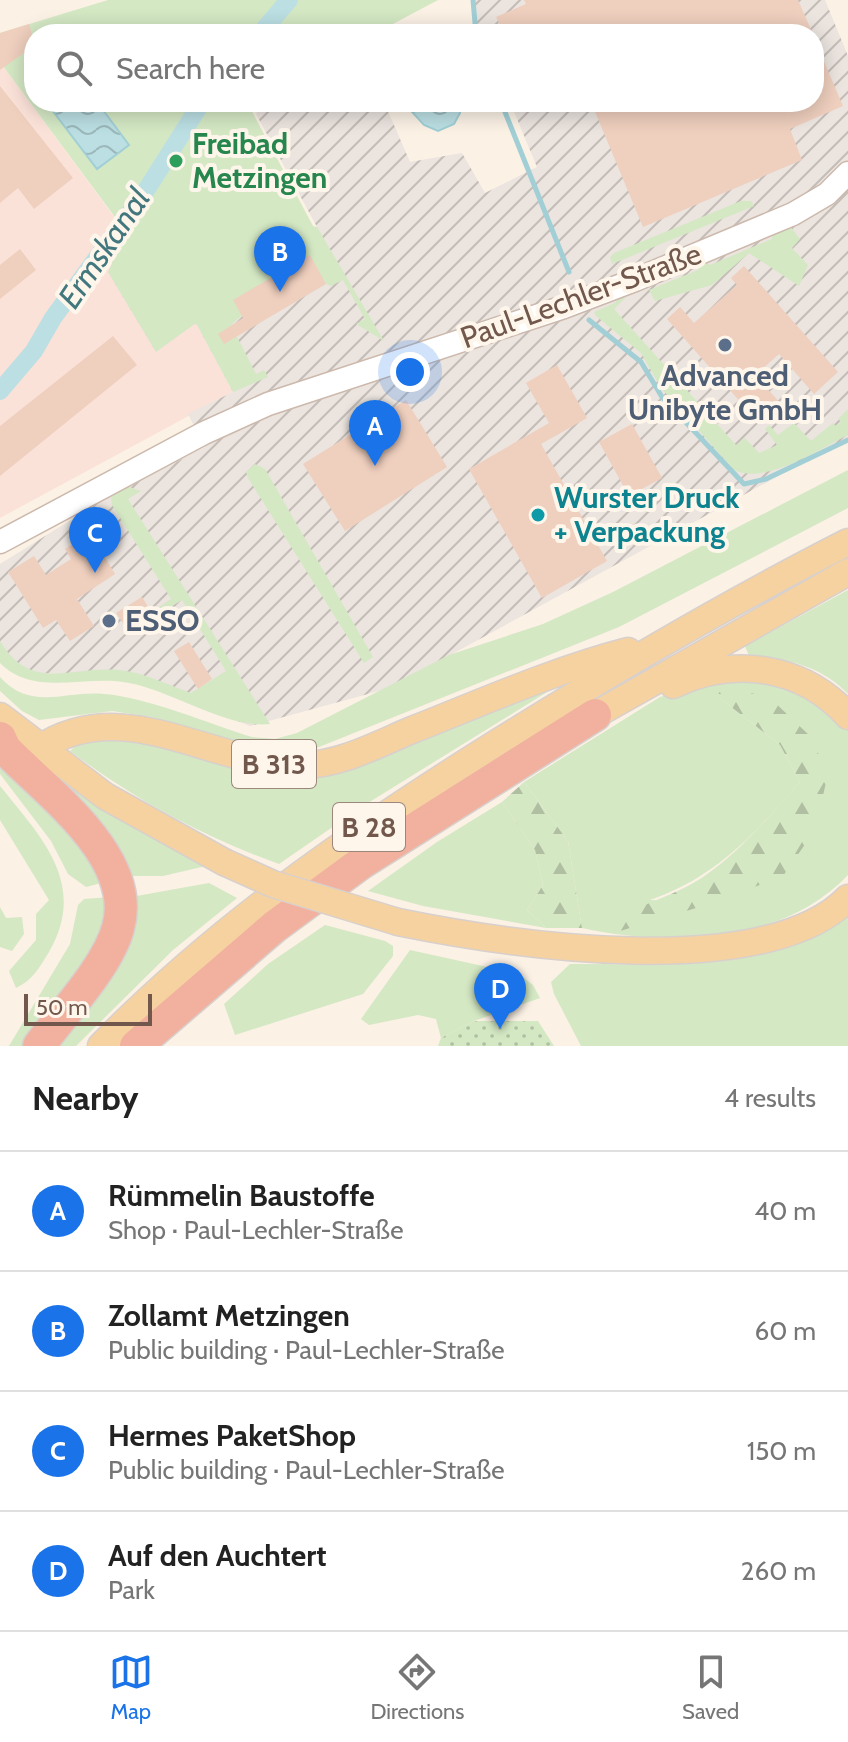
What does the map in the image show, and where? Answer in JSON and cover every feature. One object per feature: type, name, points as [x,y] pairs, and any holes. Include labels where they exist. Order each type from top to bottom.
[{"type":"highway","name":"B 28","points":[[136,1046],[274,927],[361,863],[595,715]]},
{"type":"highway","points":[[0,738],[5,749],[95,841],[112,864],[122,903],[118,929],[106,955],[39,1046]]},
{"type":"main road","name":"B 28","points":[[101,1046],[185,966],[338,848],[458,767],[663,641],[848,542]]},
{"type":"main road","name":"B 28","points":[[595,715],[848,572]]},
{"type":"main road","name":"B 313","points":[[40,748],[79,728],[110,724],[152,731],[232,757],[307,765],[343,757],[505,693],[663,641]]},
{"type":"main road","points":[[595,715],[657,693],[697,673],[731,667],[772,670],[803,681],[835,701],[848,716]]},
{"type":"main road","points":[[0,716],[105,796],[224,862],[273,884],[398,922],[475,938],[563,948],[678,949],[783,935],[818,921],[848,898]]},
{"type":"street","name":"Paul-Lechler-Straße","points":[[0,542],[204,433],[268,404],[564,307],[635,280],[793,214],[827,194],[848,173]]},
{"type":"shaded area","points":[[474,0],[825,0],[848,56],[848,438],[390,688],[250,726],[120,675],[22,673],[0,655],[0,564],[100,502],[205,447],[188,414],[233,392],[196,323],[156,352],[108,272],[196,318],[317,227],[257,112],[388,112],[410,162],[462,153],[485,193],[537,167],[514,112],[824,112],[824,24],[478,24],[472,11]]},
{"type":"shaded area","points":[[0,62],[24,95],[24,112],[37,112],[126,233],[156,351],[196,323],[233,392],[0,518]]},
{"type":"green space","name":"Freibad Metzingen","points":[[108,0],[438,0],[393,24],[29,24]]},
{"type":"green space","name":"Freibad Metzingen","points":[[24,26],[24,94],[0,62],[0,33]]},
{"type":"green space","name":"Freibad Metzingen","points":[[37,112],[252,112],[313,226],[317,227],[384,341],[356,324],[365,319],[343,280],[331,286],[326,284],[309,256],[231,325],[256,374],[264,370],[268,377],[233,392],[196,323],[156,352],[108,272],[126,232]]},
{"type":"green space","points":[[741,201],[751,201],[754,206],[612,264],[610,257],[614,253]]},
{"type":"green space","points":[[790,226],[800,239],[792,248],[808,265],[799,286],[749,253],[712,285],[655,301],[649,290],[698,270],[699,264],[705,261],[710,265],[772,239],[772,232]]},
{"type":"green space","points":[[622,293],[626,297],[614,309],[736,445],[745,438],[759,453],[777,445],[765,429],[769,425],[778,435],[794,423],[811,441],[833,423],[836,426],[841,422],[838,419],[848,409],[848,435],[776,469],[761,473],[734,470],[661,388],[641,353],[596,316],[594,312],[617,302]]},
{"type":"green space","points":[[255,464],[265,469],[373,657],[364,663],[248,478],[246,472]]},
{"type":"green space","points":[[848,470],[848,508],[619,627],[309,751],[244,748],[152,717],[112,711],[39,720],[22,711],[0,691],[0,677],[12,688],[37,697],[121,696],[158,705],[252,737],[275,739],[297,733],[449,655],[543,624],[613,592]]},
{"type":"green space","points":[[123,485],[141,491],[128,499],[270,724],[236,721],[129,683],[29,680],[14,674],[0,663],[0,641],[12,657],[38,672],[128,671],[191,693],[226,671],[182,600],[156,616],[153,611],[171,599],[112,505],[111,497]]},
{"type":"green space","points":[[848,590],[848,694],[838,684],[803,665],[749,656],[745,646]]},
{"type":"green space","points":[[727,676],[800,687],[848,728],[848,875],[821,898],[791,915],[758,927],[723,934],[687,938],[651,937],[582,928],[568,841],[524,782],[660,697]],"holes":[[[717,696],[828,774],[716,902],[650,900],[695,879],[733,852],[800,782],[780,745]]]},
{"type":"green space","points":[[550,685],[552,689],[363,806],[279,864],[223,842],[170,815],[70,751],[85,737],[111,733],[271,773]]},
{"type":"green space","points":[[723,687],[769,697],[810,736],[828,774],[815,830],[783,876],[716,902],[620,931],[618,918],[686,887],[717,867],[747,840],[800,782],[780,745],[717,696]]},
{"type":"green space","points":[[0,751],[109,881],[86,887],[68,874],[51,841],[0,774]]},
{"type":"green space","points":[[36,762],[206,866],[163,876],[128,876]]},
{"type":"green space","points":[[524,782],[568,841],[582,928],[546,928],[527,910],[543,885],[535,850],[502,802]]},
{"type":"green space","points":[[0,786],[31,824],[55,863],[62,883],[64,905],[60,927],[49,952],[31,977],[16,988],[9,971],[36,940],[36,914],[49,900],[0,820]]},
{"type":"green space","points":[[502,802],[535,850],[543,885],[527,910],[546,928],[423,906],[368,891],[437,842]]},
{"type":"green space","points":[[209,883],[237,898],[173,950],[76,1046],[49,1046],[131,897]]},
{"type":"green space","points":[[111,897],[107,931],[26,1046],[9,1046],[70,944],[78,905],[84,899]]},
{"type":"green space","points":[[0,907],[6,918],[22,917],[24,934],[12,951],[0,947]]},
{"type":"green space","points":[[848,916],[848,1046],[581,1046],[551,982],[570,964],[678,964],[750,957],[817,935]]},
{"type":"green space","points":[[325,925],[385,941],[393,946],[393,956],[363,994],[235,1035],[224,1004],[268,964]]},
{"type":"green space","points":[[410,950],[519,974],[533,985],[540,998],[474,1021],[441,1038],[436,1019],[418,1015],[369,1025],[361,1019]]},
{"type":"green space","points":[[474,1021],[538,1021],[554,1046],[438,1046],[441,1038]]},
{"type":"water","points":[[54,112],[104,112],[129,145],[97,169]]},
{"type":"water","points":[[412,112],[460,112],[454,124],[438,131],[424,125]]},
{"type":"building","points":[[524,0],[798,0],[809,24],[499,24],[496,17],[526,4]]},
{"type":"building","points":[[24,26],[24,53],[0,70],[0,33]]},
{"type":"building","points":[[824,61],[843,106],[790,129],[802,160],[643,227],[595,112],[824,112]]},
{"type":"building","points":[[0,86],[73,178],[34,209],[18,188],[0,203]]},
{"type":"building","points":[[20,249],[36,270],[0,299],[0,265]]},
{"type":"building","points":[[310,255],[326,284],[224,344],[218,334],[243,318],[233,300]]},
{"type":"building","points":[[744,266],[838,372],[814,394],[779,354],[755,375],[781,404],[759,423],[667,319],[680,307],[694,323],[737,285],[731,278]]},
{"type":"building","points":[[113,336],[137,365],[0,476],[0,426]]},
{"type":"building","name":"Wurster Druck + Verpackung","points":[[557,365],[587,418],[541,444],[607,561],[542,598],[469,469],[549,423],[526,383]]},
{"type":"building","points":[[406,400],[447,467],[345,531],[303,464]]},
{"type":"building","points":[[632,424],[662,478],[629,496],[599,442]]},
{"type":"building","points":[[90,533],[115,574],[77,599],[94,626],[70,641],[56,620],[43,628],[8,572],[34,556],[46,575],[71,559],[65,549]]},
{"type":"building","points":[[142,597],[152,613],[127,629],[116,613]]},
{"type":"building","points":[[189,642],[212,679],[198,689],[174,651]]},
{"type":"waterway","name":"Ermskanal","points":[[269,24],[289,0]]},
{"type":"waterway","points":[[473,0],[475,24]]},
{"type":"waterway","name":"Ermskanal","points":[[0,391],[34,351],[53,318],[145,192],[196,112]]},
{"type":"waterway","points":[[505,112],[569,272]]},
{"type":"waterway","points":[[589,320],[641,362],[662,397],[744,484],[766,479],[848,440]]},
{"type":"place","name":"Freibad Metzingen","points":[[176,161]]},
{"type":"place","name":"Zollamt Metzingen","points":[[280,292]]},
{"type":"place","name":"Advanced Unibyte GmbH","points":[[725,345]]},
{"type":"place","name":"Rümmelin Baustoffe","points":[[375,466]]},
{"type":"place","name":"Wurster Druck + Verpackung","points":[[538,515]]},
{"type":"place","name":"Hermes PaketShop","points":[[95,573]]},
{"type":"place","name":"ESSO","points":[[109,621]]},
{"type":"place","name":"Auf den Auchtert","points":[[500,1029]]}]
